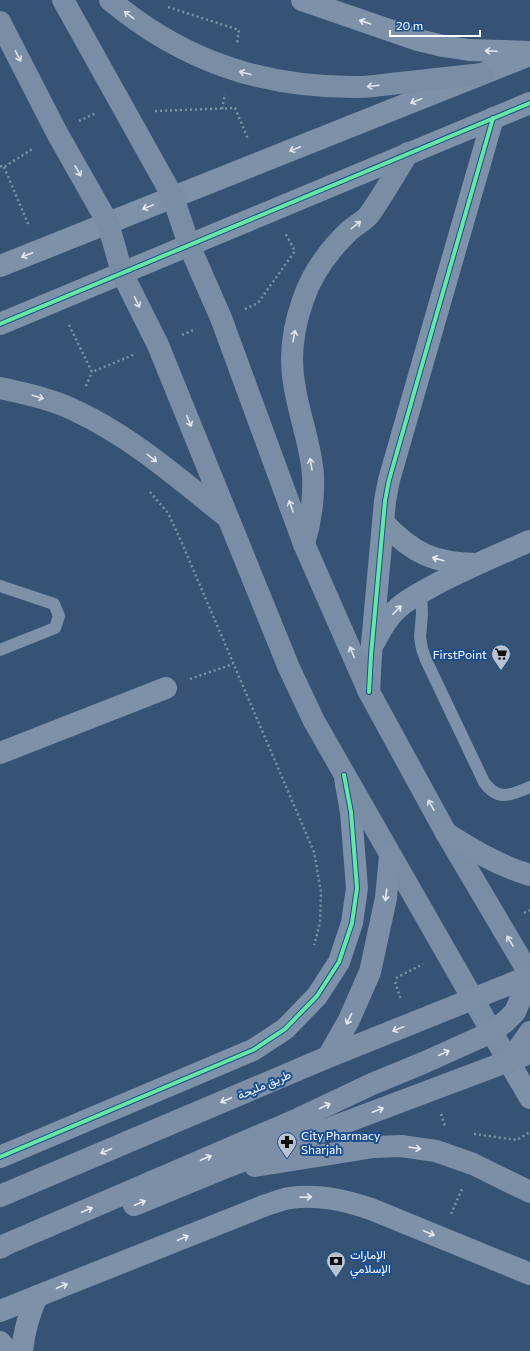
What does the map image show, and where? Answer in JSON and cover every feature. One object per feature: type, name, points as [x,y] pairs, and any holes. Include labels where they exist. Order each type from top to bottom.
[{"type":"main road","points":[[0,1248],[298,1119],[372,1084],[492,1032],[515,1012],[530,976],[446,833],[369,692],[304,544],[221,318],[189,245],[173,197],[63,0]]},
{"type":"main road","points":[[110,0],[161,38],[195,55],[231,69],[273,81],[317,87],[360,87],[482,74]]},
{"type":"main road","points":[[0,22],[57,133],[108,223],[122,273],[158,345],[289,668],[314,721],[509,1062]]},
{"type":"main road","points":[[304,544],[311,520],[314,497],[309,449],[295,389],[292,366],[293,343],[297,320],[303,299],[312,279],[323,261],[336,244],[351,229],[368,216],[408,153]]},
{"type":"main road","points":[[0,388],[36,396],[62,405],[110,428],[144,451],[228,518]]},
{"type":"main road","points":[[446,833],[479,854],[514,870],[530,875]]},
{"type":"main road","points":[[328,1057],[349,1020],[370,972],[386,898],[390,856]]},
{"type":"main road","name":"طريق مليحة","points":[[0,1196],[328,1057],[530,976]]},
{"type":"main road","points":[[509,1062],[530,1032]]},
{"type":"main road","points":[[0,1261],[224,1168],[530,1053]]},
{"type":"main road","points":[[224,1168],[267,1165],[374,1147],[401,1146],[436,1151],[473,1164],[530,1192]]},
{"type":"street","points":[[302,0],[418,40],[443,46],[469,50],[530,52]]},
{"type":"street","points":[[0,266],[530,55]]},
{"type":"street","points":[[0,324],[530,103]]},
{"type":"street","points":[[369,692],[385,502],[394,458],[402,438],[494,118]]},
{"type":"street","points":[[384,523],[399,539],[416,551],[435,559],[455,564],[476,564]]},
{"type":"street","points":[[371,655],[381,629],[398,608],[421,592],[476,564],[530,541]]},
{"type":"street","points":[[0,753],[166,688]]},
{"type":"street","points":[[0,1157],[253,1050],[285,1029],[312,1002],[339,962],[352,924],[357,888],[351,812],[344,775]]},
{"type":"street","points":[[509,1062],[530,1098]]},
{"type":"street","points":[[0,1311],[266,1205],[288,1198],[330,1198],[350,1202],[530,1274]]},
{"type":"street","points":[[22,1351],[24,1332],[37,1296]]},
{"type":"street","points":[[0,1342],[8,1351]]},
{"type":"lane","points":[[0,586],[54,604],[59,616],[55,628],[0,650]]},
{"type":"lane","points":[[421,592],[422,614],[420,637],[426,660],[484,782],[492,792],[506,796],[530,787]]},
{"type":"path","points":[[146,488],[168,513],[314,852],[321,892],[320,923],[313,952],[339,962]]},
{"type":"path","points":[[166,688],[233,664]]},
{"type":"cycle path","points":[[0,324],[530,103]]},
{"type":"cycle path","points":[[369,692],[385,501],[389,480],[493,118]]},
{"type":"cycle path","points":[[0,1157],[253,1050],[285,1029],[317,996],[339,962],[352,923],[357,888],[351,812],[344,775]]},
{"type":"place","name":"FirstPoint","points":[[501,671]]},
{"type":"place","name":"City Pharmacy Sharjah","points":[[287,1159]]},
{"type":"place","name":"الإمارات الإسلامي","points":[[336,1278]]}]
